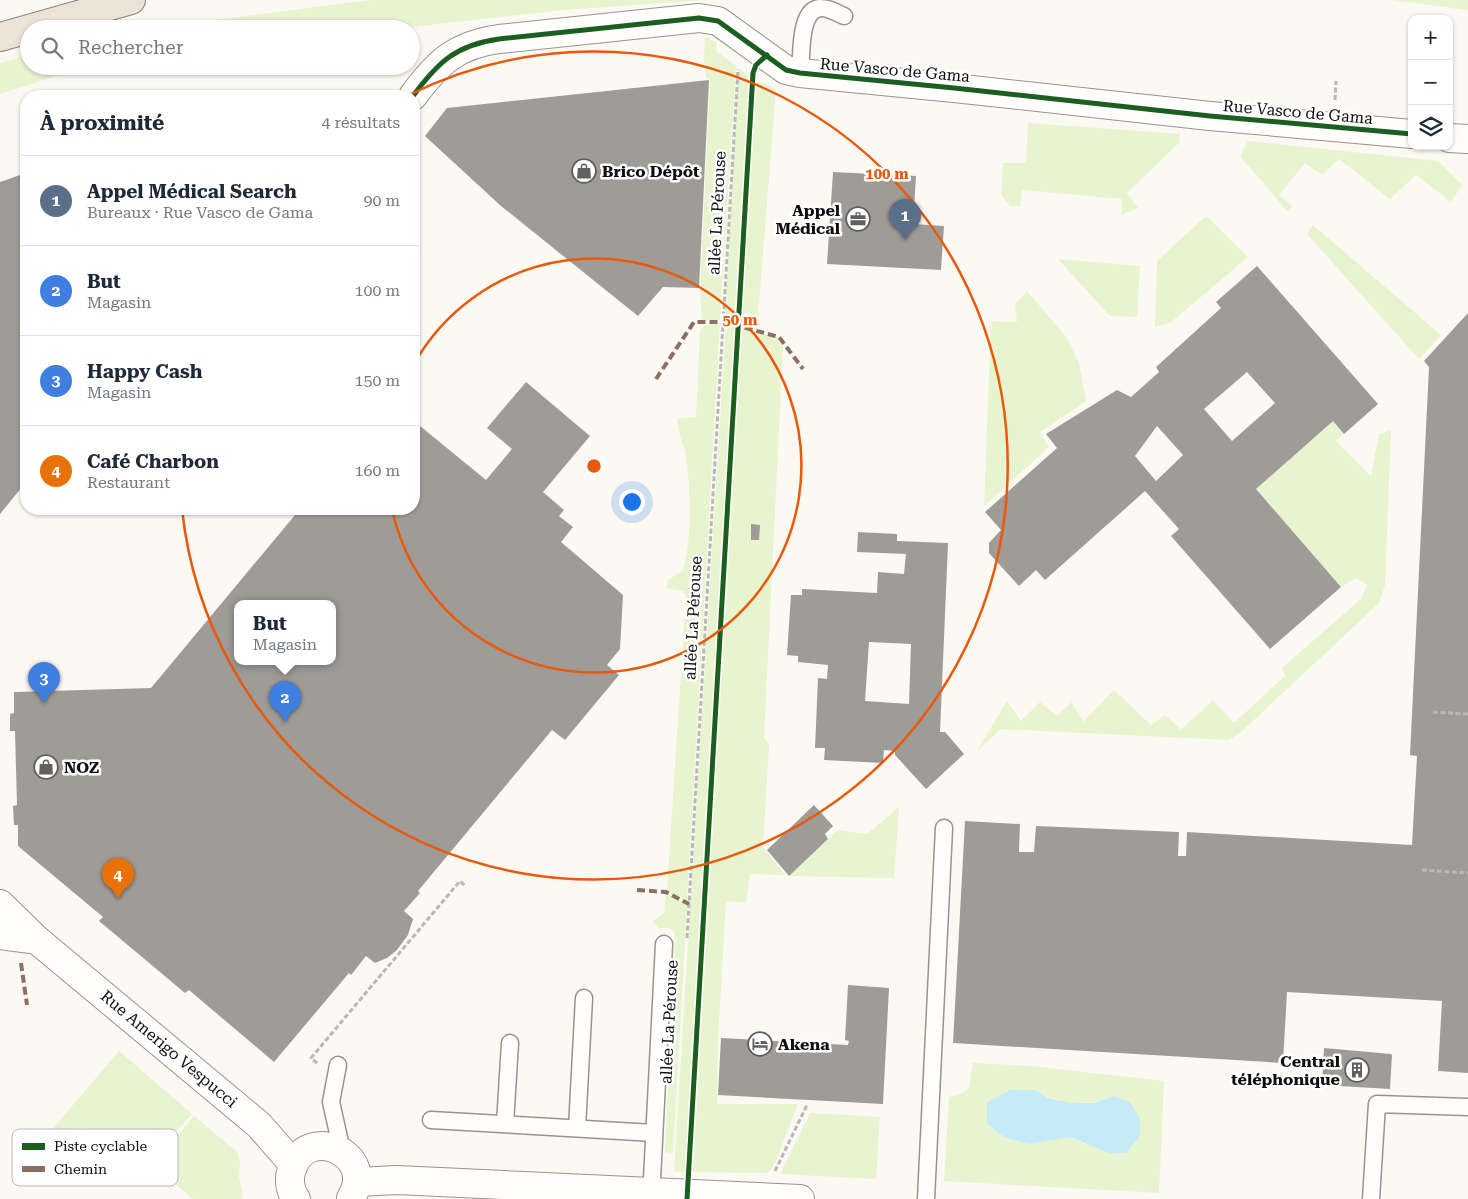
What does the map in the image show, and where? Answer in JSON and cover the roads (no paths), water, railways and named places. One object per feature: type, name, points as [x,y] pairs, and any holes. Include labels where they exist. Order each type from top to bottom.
[{"type":"highway","points":[[0,19],[70,0]]},
{"type":"highway","points":[[60,20],[131,0]]},
{"type":"highway","points":[[0,37],[20,31]]},
{"type":"street","name":"Rue Vasco de Gama","points":[[418,90],[449,56],[475,43],[499,38],[699,18],[718,21],[786,70],[800,74],[954,88],[1210,116],[1408,134]]},
{"type":"street","points":[[1453,138],[1468,140]]},
{"type":"street","name":"Rue Amerigo Vespucci","points":[[0,904],[37,940],[259,1124],[294,1164]]},
{"type":"street","points":[[0,935],[37,940]]},
{"type":"street","points":[[296,1199],[290,1185],[290,1174],[294,1164],[300,1155],[310,1149],[321,1146],[332,1147],[342,1151],[353,1165],[353,1191],[397,1180],[651,1196],[688,1193],[800,1199]]},
{"type":"lane","points":[[800,74],[804,26],[811,11],[815,8],[822,8],[844,16]]},
{"type":"lane","points":[[926,1199],[944,828]]},
{"type":"lane","points":[[651,1196],[664,944]]},
{"type":"lane","points":[[577,1128],[584,998]]},
{"type":"lane","points":[[505,1124],[510,1043]]},
{"type":"lane","points":[[330,1066],[331,1102],[342,1151]]},
{"type":"lane","points":[[1371,1199],[1377,1104],[1468,1107]]},
{"type":"lane","points":[[431,1120],[654,1133]]},
{"type":"water","points":[[1011,1090],[1034,1090],[1051,1099],[1072,1103],[1093,1103],[1114,1096],[1130,1102],[1140,1119],[1140,1136],[1126,1153],[1109,1153],[1070,1137],[1029,1144],[1004,1137],[987,1123],[987,1102]]},
{"type":"place","name":"Brico Dépôt","points":[[584,171]]},
{"type":"place","name":"Appel Médical","points":[[858,219]]},
{"type":"place","name":"Appel Médical Search","points":[[905,240]]},
{"type":"place","name":"Happy Cash","points":[[44,703]]},
{"type":"place","name":"But","points":[[285,722]]},
{"type":"place","name":"NOZ","points":[[46,767]]},
{"type":"place","name":"Café Charbon","points":[[118,899]]},
{"type":"place","name":"Akena","points":[[760,1044]]},
{"type":"place","name":"Central téléphonique","points":[[1357,1070]]}]
